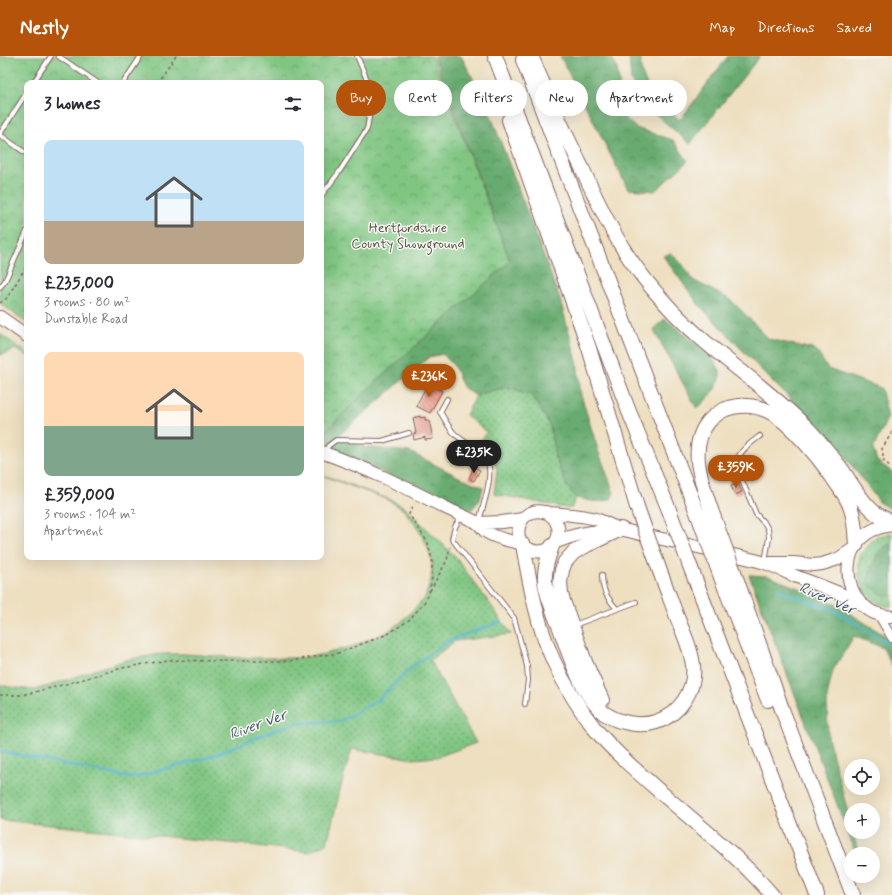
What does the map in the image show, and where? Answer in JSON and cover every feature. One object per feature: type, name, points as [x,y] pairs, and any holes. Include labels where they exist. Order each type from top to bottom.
[{"type":"highway","points":[[488,56],[524,164],[589,348],[637,507],[691,656],[693,674],[686,698],[680,707],[665,718],[644,724],[633,724],[614,719],[597,706],[587,691],[571,659],[548,594],[545,580],[546,566],[554,544]]},
{"type":"highway","points":[[495,56],[628,409],[669,510],[817,895]]},
{"type":"highway","points":[[521,56],[698,515],[727,575],[783,712],[853,895]]},
{"type":"highway","points":[[531,56],[575,155],[606,219],[630,258],[652,288],[666,305],[697,334],[801,422],[831,456],[872,510],[892,524]]},
{"type":"highway","points":[[846,895],[774,715],[727,575],[698,462],[698,443],[700,436],[711,419],[720,412],[729,408],[748,406],[758,407],[774,414],[788,426],[820,459],[851,507],[855,523],[854,547]]},
{"type":"highway","points":[[614,719],[596,688],[585,662],[571,626],[560,590],[562,570],[574,552],[579,548],[621,529]]},
{"type":"highway","points":[[522,544],[536,610],[546,642],[560,673],[575,700],[590,722],[602,737],[630,765],[738,859],[772,895]]},
{"type":"main road","points":[[0,317],[24,334]]},
{"type":"main road","points":[[324,453],[371,471],[478,523],[502,522],[523,518]]},
{"type":"main road","points":[[522,544],[518,530],[523,518],[527,514],[541,511],[595,518],[621,529],[765,562],[814,565],[838,559],[854,547],[871,531],[882,526],[892,524]]},
{"type":"main road","points":[[546,512],[554,518],[558,524],[559,533],[554,544]]},
{"type":"main road","points":[[478,523],[490,534],[511,542],[522,544],[536,552],[542,551],[569,537],[582,533],[621,529]]},
{"type":"main road","points":[[854,547],[848,565],[848,578],[852,591],[862,605]]},
{"type":"main road","points":[[765,562],[842,595],[862,605],[870,611],[892,617]]},
{"type":"street","points":[[878,614],[892,638]]},
{"type":"lane","points":[[35,80],[50,56]]},
{"type":"lane","points":[[58,56],[94,80]]},
{"type":"lane","points":[[124,80],[141,56]]},
{"type":"lane","points":[[324,192],[367,129],[373,94],[357,56]]},
{"type":"lane","points":[[24,97],[0,134],[24,152]]},
{"type":"lane","points":[[0,286],[5,281],[24,238]]},
{"type":"lane","points":[[447,399],[440,412],[454,434],[483,455],[488,462],[490,474],[487,495],[478,523]]},
{"type":"lane","points":[[324,452],[328,446],[336,440],[382,441],[409,433]]},
{"type":"lane","points":[[760,436],[747,446],[739,457],[737,464],[738,472],[756,514],[765,524],[769,534],[770,538],[765,562]]},
{"type":"lane","points":[[461,516],[455,527],[452,539],[514,618],[527,666],[528,680],[525,704]]},
{"type":"lane","points":[[602,575],[605,592],[617,609]]},
{"type":"lane","points":[[571,626],[636,602]]},
{"type":"path","points":[[159,80],[176,56]]},
{"type":"path","points":[[0,304],[7,298],[24,270]]},
{"type":"path","points":[[892,432],[882,449],[884,461],[892,468]]},
{"type":"path","points":[[417,499],[409,514],[428,543],[432,560],[432,578],[429,593]]},
{"type":"path","points":[[0,696],[22,695],[122,668],[168,660],[288,661],[338,653],[388,634],[409,620],[424,603],[447,560],[452,539]]},
{"type":"green space","name":"Hertfordshire County Showground","points":[[0,56],[432,56],[441,80],[394,80],[394,116],[452,116],[452,109],[510,261],[376,381],[324,432],[324,80],[24,80],[24,321],[0,303]]},
{"type":"green space","points":[[434,56],[461,56],[474,80],[460,80],[460,116],[491,116],[559,296],[577,361],[581,395],[599,453],[614,493],[611,499],[607,500],[589,501],[576,498],[567,486],[555,457],[550,426],[532,395],[508,387],[476,396],[463,387],[454,366],[443,354],[429,357],[337,437],[364,447],[410,452],[459,477],[483,487],[480,500],[471,510],[423,492],[324,444],[324,432],[376,381],[510,261],[452,105],[452,80],[443,80]]},
{"type":"green space","points":[[560,56],[611,56],[617,68],[619,80],[596,80],[596,116],[624,116],[636,128],[673,140],[688,161],[655,191],[628,189],[588,111],[588,80],[572,80]]},
{"type":"green space","points":[[728,56],[760,56],[690,144],[658,116],[675,116],[680,120],[683,116],[687,116],[687,111]]},
{"type":"green space","points":[[629,57],[641,57],[641,71],[645,80],[631,80]]},
{"type":"green space","points":[[671,253],[683,265],[693,280],[731,300],[769,339],[816,350],[828,369],[881,388],[888,417],[873,449],[877,461],[892,472],[892,510],[880,503],[835,443],[770,379],[699,305],[663,256]]},
{"type":"green space","points":[[665,319],[710,355],[720,370],[720,380],[711,395],[697,409],[653,329]]},
{"type":"green space","points":[[0,334],[24,351],[24,354],[15,349],[0,355]]},
{"type":"green space","points":[[508,387],[532,395],[550,426],[555,457],[567,486],[576,498],[571,509],[494,494],[497,470],[493,459],[478,444],[487,432],[466,415],[476,396]]},
{"type":"green space","points":[[324,475],[391,500],[404,507],[454,555],[511,634],[455,641],[430,660],[476,743],[437,757],[413,759],[352,749],[327,843],[309,852],[0,820],[0,685],[34,690],[126,660],[161,654],[244,658],[300,658],[325,654],[350,647],[387,632],[401,622],[425,598],[431,579],[432,562],[425,541],[417,527],[404,510],[387,499]]},
{"type":"green space","points":[[892,533],[892,607],[890,607],[877,603],[867,594],[859,579],[859,560],[862,552],[878,536]]},
{"type":"green space","points":[[892,543],[892,596],[884,596],[867,583],[877,554]]},
{"type":"green space","points":[[749,575],[768,576],[829,600],[892,640],[892,666],[883,648],[854,636],[833,670],[827,697],[828,737],[845,803],[844,803],[844,823]]},
{"type":"green space","points":[[850,839],[855,839],[857,847],[853,847]]},
{"type":"building","points":[[428,383],[442,391],[430,413],[416,406]]},
{"type":"building","points":[[420,416],[420,418],[425,417],[425,420],[429,420],[433,439],[425,440],[425,437],[414,440],[413,434],[416,433],[413,418]]},
{"type":"building","points":[[474,467],[480,470],[474,481],[469,478]]},
{"type":"building","points":[[738,483],[742,492],[735,495],[731,486]]},
{"type":"waterway","name":"River Ver","points":[[778,590],[837,612],[888,643]]},
{"type":"waterway","name":"River Ver","points":[[0,751],[131,778],[209,757],[296,723],[341,721],[378,700],[414,665],[450,640],[500,622]]}]
